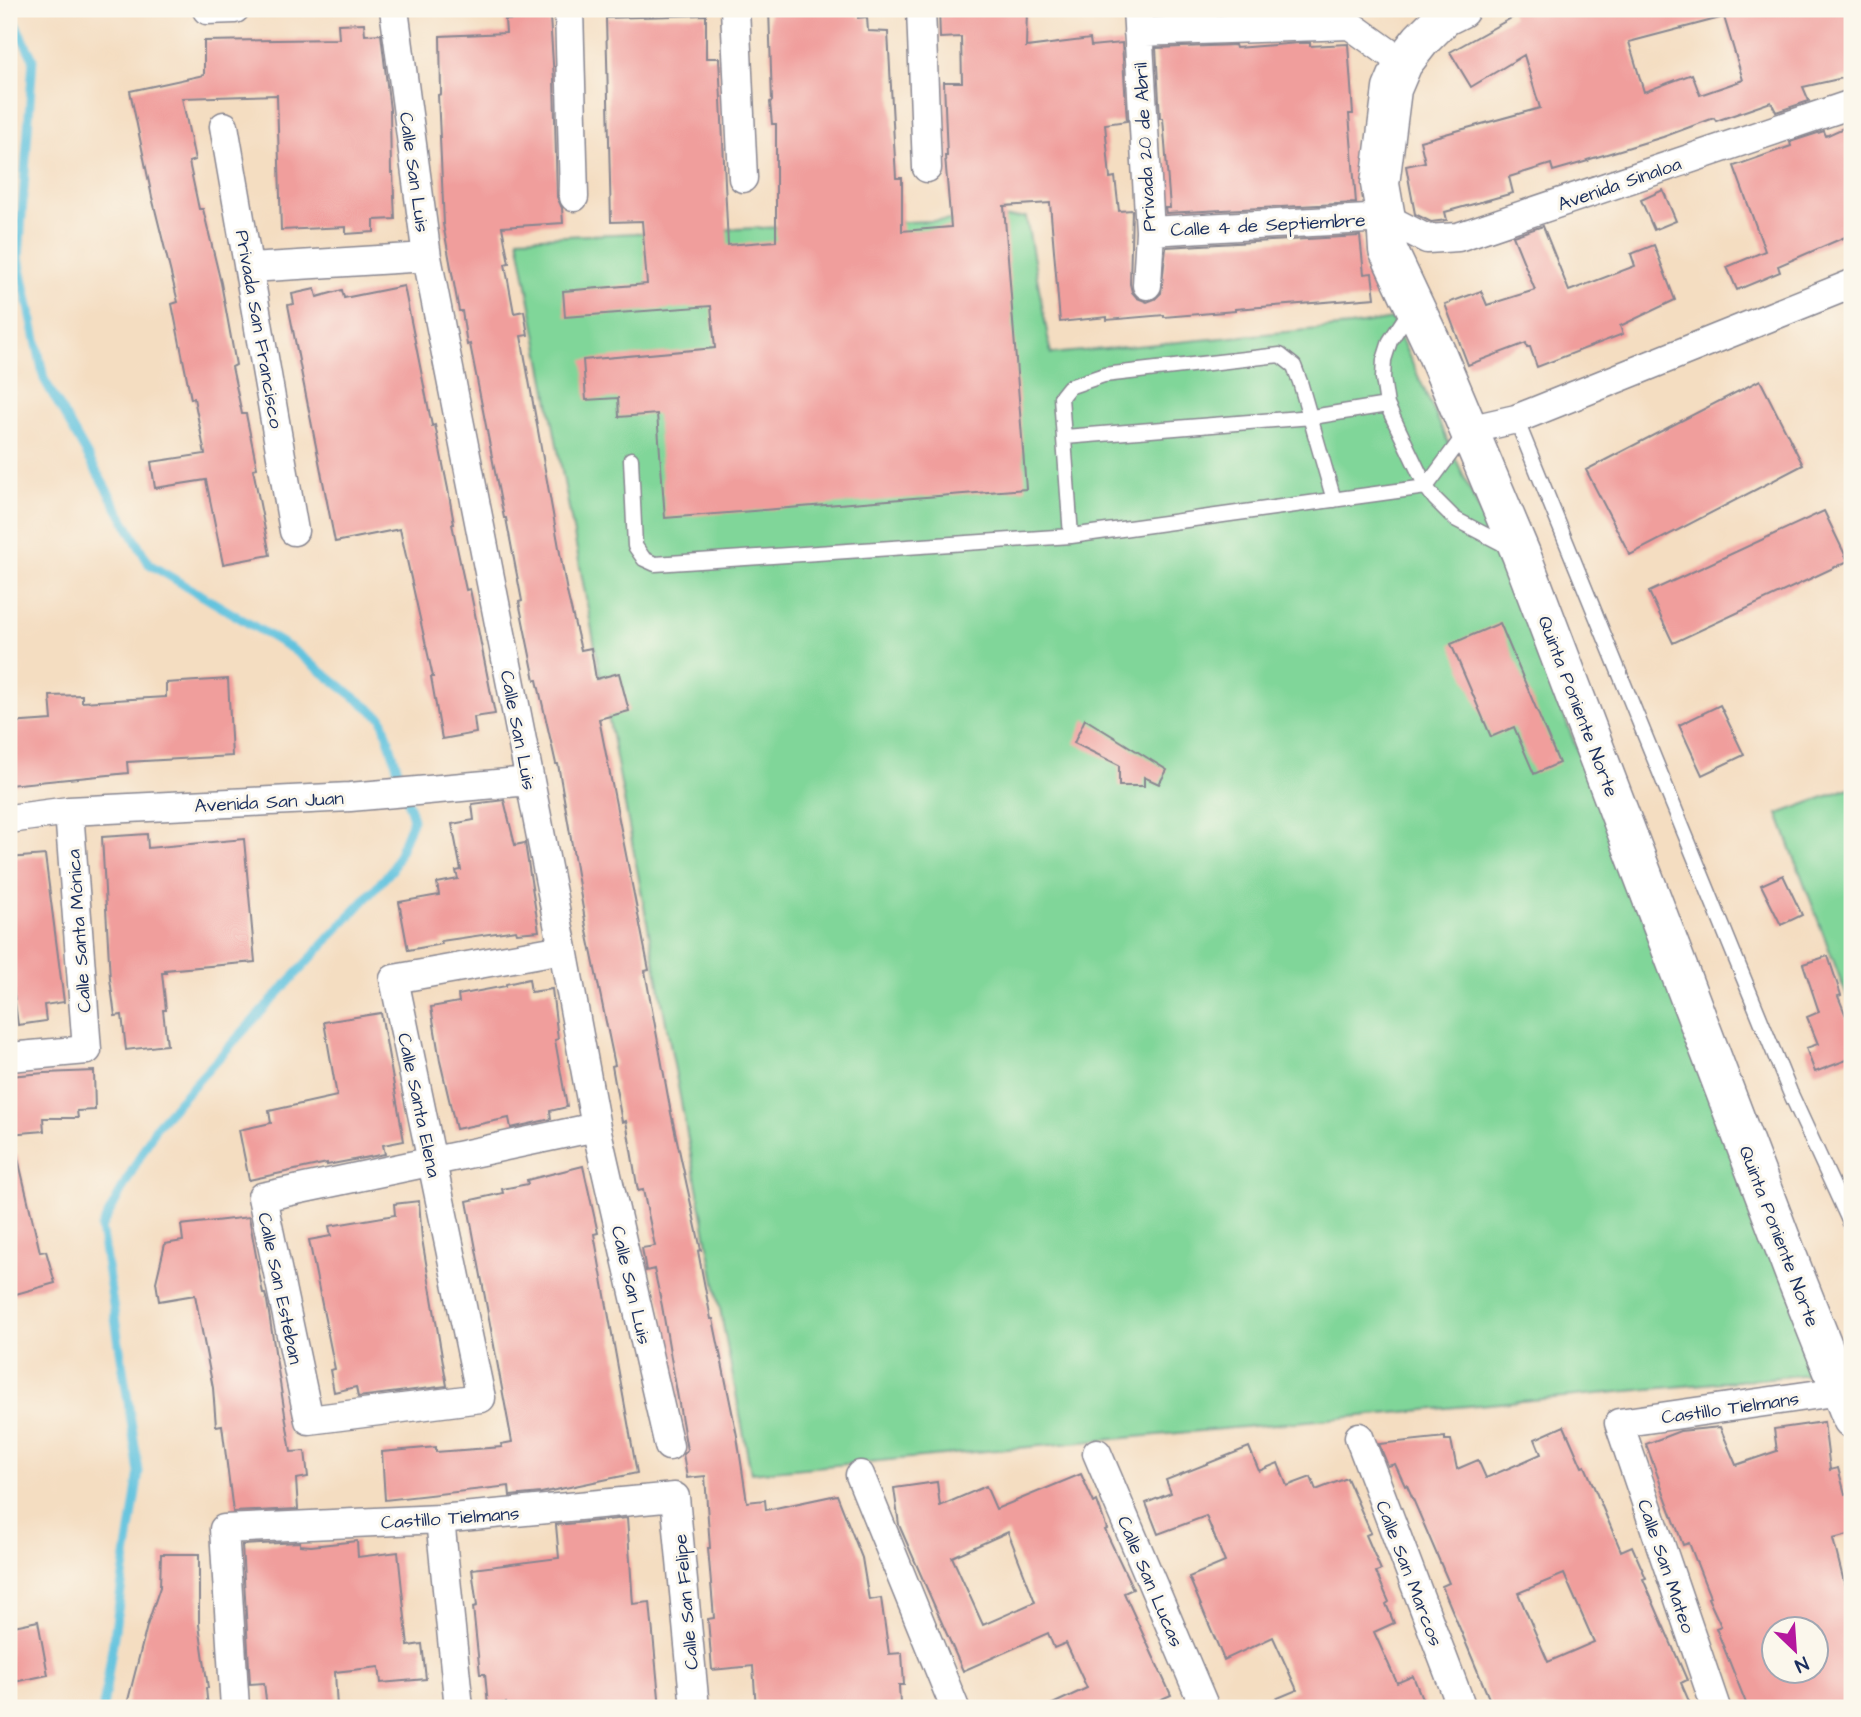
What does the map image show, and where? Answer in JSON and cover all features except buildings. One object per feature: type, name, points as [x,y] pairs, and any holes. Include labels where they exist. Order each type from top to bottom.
[{"type":"street","points":[[207,10],[235,9]]},
{"type":"street","name":"Calle San Luis","points":[[394,9],[427,257],[596,1127],[670,1446]]},
{"type":"street","points":[[569,9],[574,197]]},
{"type":"street","points":[[734,9],[743,178]]},
{"type":"street","points":[[921,9],[927,168]]},
{"type":"street","name":"Quinta Poniente Norte","points":[[1460,9],[1444,17],[1403,63],[1392,89],[1380,184],[1388,250],[1436,352],[1521,554],[1794,1273],[1847,1405]]},
{"type":"street","points":[[1138,20],[1350,17],[1403,63]]},
{"type":"street","name":"Privada 20 de Abril","points":[[1138,20],[1150,230],[1147,285]]},
{"type":"street","name":"Avenida Sinaloa","points":[[1386,218],[1427,239],[1458,237],[1852,104]]},
{"type":"street","name":"Privada San Francisco","points":[[224,126],[295,531]]},
{"type":"street","name":"Calle 4 de Septiembre","points":[[1150,230],[1386,218]]},
{"type":"street","points":[[250,268],[427,257]]},
{"type":"street","points":[[1468,430],[1516,419],[1849,292]]},
{"type":"street","name":"Avenida San Juan","points":[[9,819],[69,811],[350,797],[529,780]]},
{"type":"street","name":"Calle Santa Mónica","points":[[9,1057],[87,1050],[69,811]]},
{"type":"street","name":"Calle Santa Elena","points":[[481,1398],[394,979],[563,949]]},
{"type":"street","name":"Calle San Esteban","points":[[481,1398],[309,1420],[262,1196],[433,1163],[596,1127]]},
{"type":"street","name":"Castillo Tielmans","points":[[1619,1423],[1847,1405]]},
{"type":"street","name":"Calle San Mateo","points":[[1619,1423],[1716,1708]]},
{"type":"street","name":"Calle San Marcos","points":[[1359,1437],[1462,1708]]},
{"type":"street","name":"Calle San Lucas","points":[[1097,1453],[1205,1708]]},
{"type":"street","points":[[860,1475],[955,1708]]},
{"type":"street","name":"Castillo Tielmans","points":[[235,1708],[224,1529],[440,1519],[675,1497]]},
{"type":"street","name":"Calle San Felipe","points":[[675,1497],[695,1708]]},
{"type":"street","points":[[440,1519],[459,1708]]},
{"type":"lane","points":[[1413,305],[1390,341],[1384,360],[1383,378],[1387,405],[1426,486],[1455,519],[1521,554]]},
{"type":"lane","points":[[1071,536],[1061,397],[1069,387],[1104,375],[1280,355],[1294,366],[1312,417],[1334,500]]},
{"type":"lane","points":[[1065,437],[1312,417],[1387,405]]},
{"type":"lane","points":[[1516,419],[1790,1092],[1852,1227]]},
{"type":"lane","points":[[631,459],[635,546],[644,559],[654,564],[1071,536],[1426,486],[1468,430]]},
{"type":"green space","points":[[1026,217],[1051,354],[1350,326],[1392,319],[1507,571],[1822,1373],[751,1473],[518,238]]},
{"type":"green space","points":[[1852,787],[1852,1010],[1778,814]]},
{"type":"waterway","points":[[9,11],[33,59],[19,258],[44,379],[149,564],[292,649],[382,718],[413,819],[392,870],[157,1125],[101,1228],[139,1472],[103,1708]]}]
